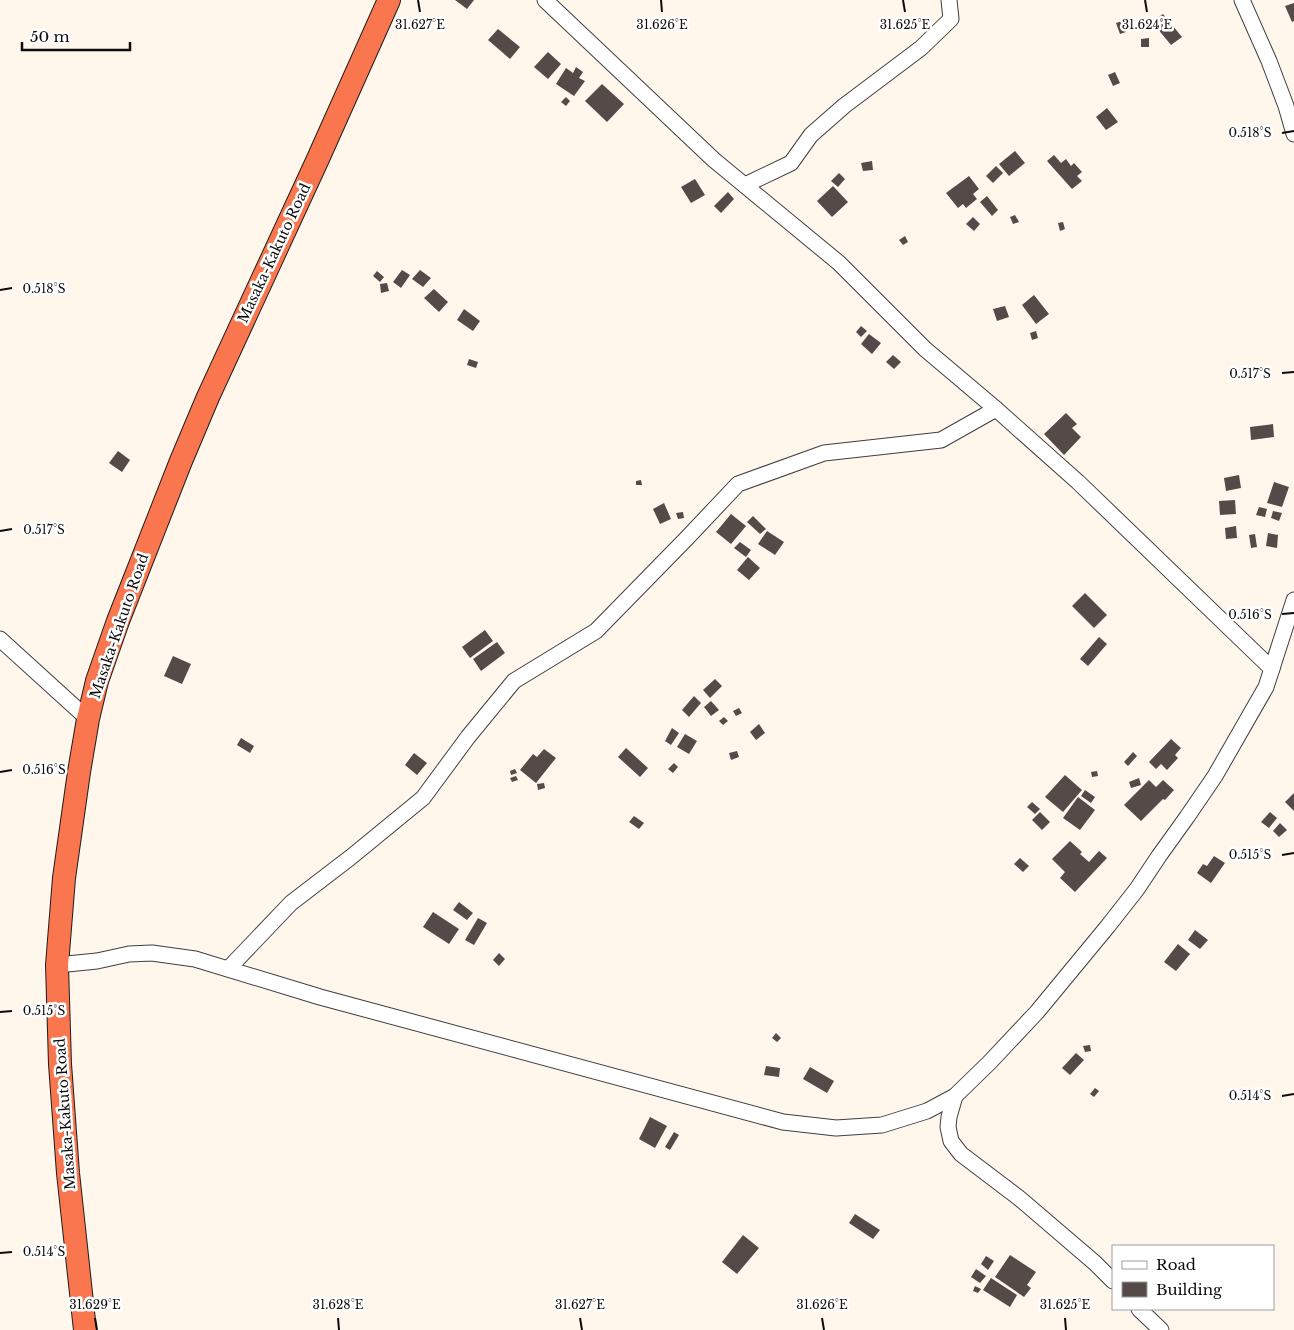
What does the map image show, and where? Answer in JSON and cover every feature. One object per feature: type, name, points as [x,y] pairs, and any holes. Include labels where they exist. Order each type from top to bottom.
[{"type":"highway","name":"Masaka-Kakuto Road","points":[[85,1330],[68,1173],[60,1064],[57,965],[64,878],[88,719],[97,681],[118,621],[180,461],[388,0]]},
{"type":"street","points":[[545,0],[714,160],[839,263],[926,349],[996,408],[1078,482],[1272,669]]},
{"type":"street","points":[[746,186],[791,163],[812,135],[844,106],[921,48],[951,19],[949,0]]},
{"type":"street","points":[[1242,0],[1283,97],[1294,134]]},
{"type":"street","points":[[228,968],[291,903],[423,798],[468,737],[514,681],[596,631],[738,484],[824,453],[940,440],[996,408]]},
{"type":"street","points":[[57,965],[97,961],[128,954],[152,953],[195,959],[228,968],[279,986],[783,1122],[836,1128],[882,1125],[927,1111],[955,1096],[1038,1012],[1103,933],[1137,889],[1215,776],[1266,687],[1294,600]]},
{"type":"street","points":[[0,638],[88,719]]},
{"type":"street","points":[[955,1096],[948,1127],[950,1141],[960,1154],[1019,1198],[1095,1263],[1112,1280]]},
{"type":"street","points":[[1141,1310],[1161,1330]]},
{"type":"building","points":[[455,0],[474,0],[467,9]]},
{"type":"building","points":[[1294,3],[1294,21],[1292,22],[1285,6]]},
{"type":"building","points":[[1163,14],[1182,37],[1171,45],[1152,22]]},
{"type":"building","points":[[1122,21],[1126,32],[1120,34],[1116,23]]},
{"type":"building","points":[[498,29],[520,47],[510,59],[488,40]]},
{"type":"building","points":[[1149,38],[1149,47],[1141,47],[1141,39]]},
{"type":"building","points":[[548,52],[561,64],[548,79],[534,67]]},
{"type":"building","points":[[576,67],[583,72],[579,78],[585,81],[574,96],[556,84],[566,68],[573,73]]},
{"type":"building","points":[[1115,72],[1120,83],[1113,86],[1108,75]]},
{"type":"building","points":[[602,84],[624,104],[607,122],[585,101]]},
{"type":"building","points":[[566,97],[570,101],[566,106],[561,102]]},
{"type":"building","points":[[1107,108],[1118,122],[1106,130],[1096,117]]},
{"type":"building","points":[[1015,151],[1025,163],[1009,176],[999,164]]},
{"type":"building","points":[[1054,155],[1061,163],[1066,159],[1071,166],[1074,163],[1082,172],[1077,176],[1082,181],[1072,189],[1047,161]]},
{"type":"building","points":[[872,161],[873,170],[863,171],[861,163]]},
{"type":"building","points":[[996,166],[1003,173],[993,183],[986,176]]},
{"type":"building","points":[[839,173],[845,179],[838,187],[831,181]]},
{"type":"building","points":[[969,176],[979,189],[973,194],[977,199],[966,208],[963,204],[958,208],[946,193]]},
{"type":"building","points":[[695,179],[705,195],[691,203],[681,187]]},
{"type":"building","points":[[833,186],[848,202],[832,217],[817,201]]},
{"type":"building","points":[[728,192],[734,199],[721,213],[714,206]]},
{"type":"building","points":[[987,196],[998,210],[992,216],[980,202]]},
{"type":"building","points":[[1015,215],[1019,222],[1013,224],[1010,217]]},
{"type":"building","points":[[973,217],[980,224],[974,231],[966,224]]},
{"type":"building","points":[[1063,222],[1065,229],[1060,231],[1058,223]]},
{"type":"building","points":[[905,236],[908,242],[903,245],[899,240]]},
{"type":"building","points":[[402,270],[410,275],[401,288],[393,282]]},
{"type":"building","points":[[420,270],[431,278],[423,287],[412,279]]},
{"type":"building","points":[[377,271],[384,277],[380,282],[373,276]]},
{"type":"building","points":[[387,283],[389,291],[381,293],[380,284]]},
{"type":"building","points":[[434,289],[448,302],[439,312],[424,298]]},
{"type":"building","points":[[1034,295],[1049,314],[1036,324],[1022,305]]},
{"type":"building","points":[[1005,306],[1009,317],[997,321],[993,309]]},
{"type":"building","points":[[464,309],[480,321],[473,331],[457,320]]},
{"type":"building","points":[[861,326],[867,331],[861,337],[856,332]]},
{"type":"building","points":[[1036,331],[1038,338],[1032,340],[1030,333]]},
{"type":"building","points":[[869,334],[881,343],[872,354],[861,344]]},
{"type":"building","points":[[893,355],[901,362],[894,369],[886,362]]},
{"type":"building","points":[[469,359],[478,362],[476,368],[467,365]]},
{"type":"building","points":[[1066,413],[1077,424],[1072,428],[1081,437],[1064,455],[1044,434]]},
{"type":"building","points":[[1273,424],[1274,437],[1251,440],[1250,427]]},
{"type":"building","points":[[118,451],[130,460],[122,472],[109,463]]},
{"type":"building","points":[[1239,475],[1241,488],[1226,491],[1224,478]]},
{"type":"building","points":[[641,480],[642,485],[636,485],[636,481]]},
{"type":"building","points":[[1274,482],[1289,487],[1282,507],[1267,503]]},
{"type":"building","points":[[1235,500],[1236,514],[1220,515],[1219,501]]},
{"type":"building","points":[[664,503],[671,519],[660,524],[653,509]]},
{"type":"building","points":[[1259,507],[1267,509],[1265,517],[1256,515]]},
{"type":"building","points":[[1273,511],[1282,513],[1279,521],[1271,518]]},
{"type":"building","points":[[683,512],[684,518],[678,519],[676,513]]},
{"type":"building","points":[[731,514],[746,526],[731,544],[716,532]]},
{"type":"building","points":[[753,516],[766,529],[760,534],[747,522]]},
{"type":"building","points":[[1236,526],[1237,538],[1226,539],[1225,528]]},
{"type":"building","points":[[767,531],[784,542],[775,555],[758,544]]},
{"type":"building","points":[[1268,533],[1278,535],[1277,548],[1266,546]]},
{"type":"building","points":[[1255,534],[1257,547],[1251,548],[1249,535]]},
{"type":"building","points":[[740,542],[751,550],[746,557],[734,548]]},
{"type":"building","points":[[748,557],[760,568],[749,580],[737,570]]},
{"type":"building","points":[[1085,593],[1107,615],[1094,628],[1072,606]]},
{"type":"building","points":[[485,630],[493,641],[470,658],[462,647]]},
{"type":"building","points":[[1099,637],[1107,644],[1088,666],[1080,659]]},
{"type":"building","points":[[497,642],[505,653],[481,671],[473,659]]},
{"type":"building","points":[[173,656],[191,664],[182,684],[164,676]]},
{"type":"building","points":[[715,679],[722,686],[710,698],[703,690]]},
{"type":"building","points":[[694,696],[701,703],[689,717],[682,710]]},
{"type":"building","points":[[711,701],[719,710],[711,716],[704,707]]},
{"type":"building","points":[[739,708],[742,713],[736,716],[733,711]]},
{"type":"building","points":[[724,717],[728,721],[723,725],[719,721]]},
{"type":"building","points":[[759,724],[765,733],[756,740],[750,732]]},
{"type":"building","points":[[672,728],[679,733],[671,745],[665,741]]},
{"type":"building","points":[[685,734],[697,741],[689,754],[677,747]]},
{"type":"building","points":[[241,738],[254,746],[250,753],[237,745]]},
{"type":"building","points":[[1171,739],[1181,748],[1175,755],[1178,758],[1167,770],[1161,764],[1156,769],[1149,762]]},
{"type":"building","points":[[626,748],[648,768],[640,777],[618,757]]},
{"type":"building","points":[[544,749],[556,758],[536,783],[520,770],[533,754],[537,757]]},
{"type":"building","points":[[737,751],[739,757],[731,760],[729,753]]},
{"type":"building","points":[[1133,752],[1137,756],[1128,766],[1124,762]]},
{"type":"building","points":[[414,753],[427,763],[417,775],[405,765]]},
{"type":"building","points":[[674,763],[678,767],[673,773],[668,769]]},
{"type":"building","points":[[515,769],[517,773],[511,775],[510,771]]},
{"type":"building","points":[[1097,771],[1098,776],[1092,777],[1091,772]]},
{"type":"building","points":[[1065,775],[1082,790],[1063,812],[1045,797]]},
{"type":"building","points":[[516,776],[518,780],[512,782],[510,778]]},
{"type":"building","points":[[1139,778],[1141,785],[1131,788],[1129,782]]},
{"type":"building","points":[[1149,780],[1156,787],[1163,780],[1174,790],[1141,821],[1124,805]]},
{"type":"building","points":[[544,783],[545,788],[538,790],[537,784]]},
{"type":"building","points":[[1085,790],[1095,797],[1091,803],[1081,796]]},
{"type":"building","points":[[1294,793],[1294,811],[1285,802]]},
{"type":"building","points":[[1078,797],[1095,810],[1080,830],[1063,818]]},
{"type":"building","points":[[1032,802],[1040,809],[1035,814],[1027,807]]},
{"type":"building","points":[[1040,812],[1050,822],[1042,830],[1032,820]]},
{"type":"building","points":[[1270,812],[1277,818],[1269,828],[1261,822]]},
{"type":"building","points":[[634,816],[644,823],[639,829],[629,822]]},
{"type":"building","points":[[1280,823],[1287,830],[1279,837],[1273,831]]},
{"type":"building","points":[[1070,841],[1082,852],[1080,854],[1089,862],[1099,851],[1107,858],[1075,892],[1060,878],[1065,872],[1052,859]]},
{"type":"building","points":[[1214,856],[1225,863],[1211,883],[1197,873],[1203,864],[1207,866]]},
{"type":"building","points":[[1020,858],[1029,866],[1023,872],[1014,864]]},
{"type":"building","points":[[459,902],[473,913],[467,920],[453,910]]},
{"type":"building","points":[[433,912],[459,929],[449,944],[423,927]]},
{"type":"building","points":[[478,918],[487,923],[474,945],[465,940]]},
{"type":"building","points":[[1195,930],[1208,940],[1200,949],[1188,940]]},
{"type":"building","points":[[1178,944],[1190,954],[1176,971],[1164,962]]},
{"type":"building","points":[[499,953],[505,959],[499,966],[493,960]]},
{"type":"building","points":[[776,1033],[781,1038],[777,1042],[772,1038]]},
{"type":"building","points":[[1090,1045],[1091,1051],[1085,1052],[1083,1046]]},
{"type":"building","points":[[1076,1053],[1084,1060],[1070,1075],[1062,1068]]},
{"type":"building","points":[[766,1066],[780,1068],[779,1077],[764,1075]]},
{"type":"building","points":[[810,1067],[834,1081],[827,1093],[803,1079]]},
{"type":"building","points":[[1095,1088],[1099,1091],[1094,1097],[1090,1094]]},
{"type":"building","points":[[650,1117],[667,1126],[655,1148],[639,1139]]},
{"type":"building","points":[[674,1132],[679,1135],[670,1150],[665,1147]]},
{"type":"building","points":[[855,1214],[880,1230],[873,1239],[849,1223]]},
{"type":"building","points":[[743,1235],[759,1248],[737,1274],[722,1262]]},
{"type":"building","points":[[1010,1255],[1036,1272],[1027,1285],[1031,1288],[1024,1297],[995,1277]]},
{"type":"building","points":[[986,1256],[994,1261],[988,1270],[981,1264]]},
{"type":"building","points":[[976,1269],[986,1276],[980,1283],[971,1277]]},
{"type":"building","points":[[991,1278],[1017,1295],[1010,1307],[983,1290]]},
{"type":"building","points":[[975,1286],[981,1289],[978,1293],[973,1291]]}]
